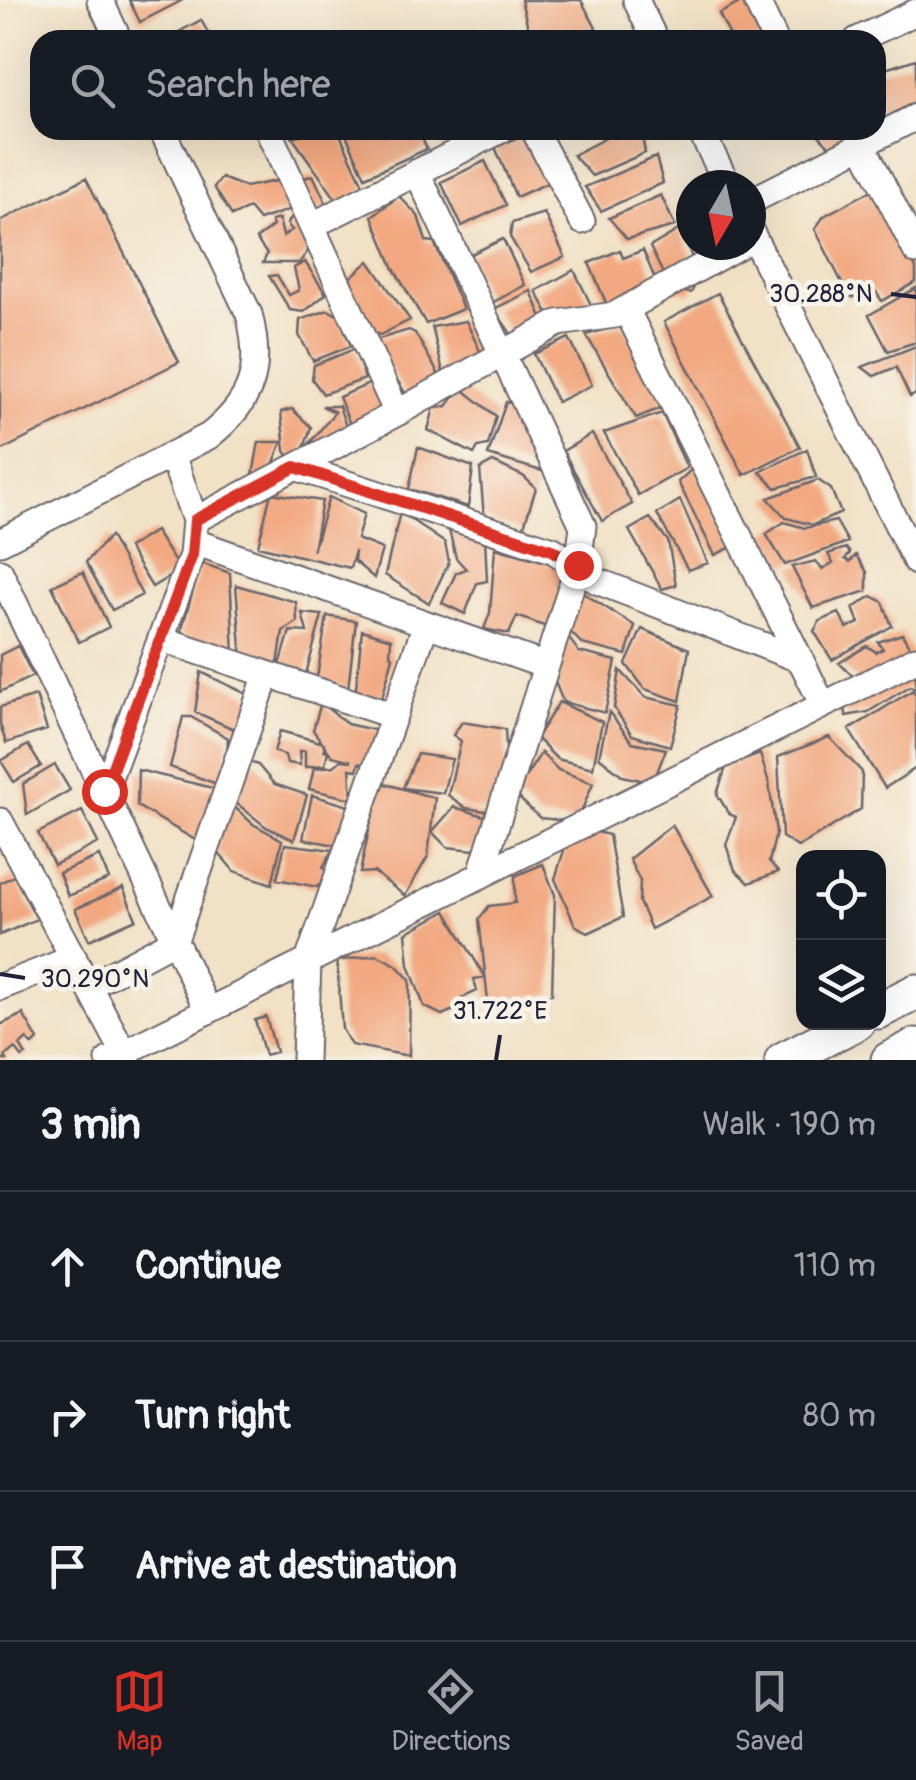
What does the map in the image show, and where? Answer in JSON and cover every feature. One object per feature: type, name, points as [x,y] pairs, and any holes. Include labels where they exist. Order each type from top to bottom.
[{"type":"street","points":[[100,0],[114,30]]},
{"type":"street","points":[[636,0],[651,30]]},
{"type":"street","points":[[756,0],[770,30]]},
{"type":"street","points":[[878,30],[916,12]]},
{"type":"street","points":[[886,132],[916,117]]},
{"type":"street","points":[[0,542],[209,436],[230,419],[246,396],[255,369],[256,341],[249,314],[173,140]]},
{"type":"street","points":[[273,140],[397,414]]},
{"type":"street","points":[[313,225],[481,140]]},
{"type":"street","points":[[539,140],[582,221]]},
{"type":"street","points":[[705,140],[720,170]]},
{"type":"street","points":[[766,193],[870,140]]},
{"type":"street","points":[[862,144],[916,251]]},
{"type":"street","points":[[417,172],[580,514],[584,538],[480,876]]},
{"type":"street","points":[[195,531],[295,467],[558,323],[603,318],[626,309],[711,260]]},
{"type":"street","points":[[760,260],[916,562]]},
{"type":"street","points":[[626,309],[823,705]]},
{"type":"street","points":[[104,791],[161,640],[195,531],[172,455]]},
{"type":"street","points":[[295,467],[552,550],[597,581],[801,660]]},
{"type":"street","points":[[195,531],[426,624],[546,666]]},
{"type":"street","points":[[0,572],[208,1011]]},
{"type":"street","points":[[305,1060],[308,961],[426,624]]},
{"type":"street","points":[[161,640],[394,716]]},
{"type":"street","points":[[0,821],[89,986],[120,1058],[916,658]]},
{"type":"street","points":[[89,986],[175,940],[268,674]]},
{"type":"street","points":[[0,987],[74,958]]},
{"type":"street","points":[[886,1007],[916,992]]},
{"type":"street","points":[[783,1060],[841,1030]]},
{"type":"street","points":[[889,1060],[916,1046]]},
{"type":"building","points":[[129,0],[183,0],[140,22]]},
{"type":"building","points":[[521,0],[581,0],[596,28],[589,30],[529,30]]},
{"type":"building","points":[[745,0],[768,30],[727,30],[719,14]]},
{"type":"building","points":[[201,20],[206,30],[182,30]]},
{"type":"building","points":[[916,59],[916,101],[886,118],[886,69]]},
{"type":"building","points":[[294,140],[343,140],[365,189],[341,206]]},
{"type":"building","points":[[348,140],[423,140],[427,149],[365,177]]},
{"type":"building","points":[[512,140],[532,140],[550,182],[516,197],[495,147]]},
{"type":"building","points":[[602,140],[643,140],[645,153],[592,176],[573,155]]},
{"type":"building","points":[[823,140],[846,140],[831,148]]},
{"type":"building","points":[[656,157],[663,183],[601,211],[585,187]]},
{"type":"building","points":[[485,161],[506,205],[462,226],[441,182]]},
{"type":"building","points":[[313,175],[328,207],[317,210],[302,179]]},
{"type":"building","points":[[86,178],[179,362],[0,451],[0,221]]},
{"type":"building","points":[[222,178],[245,187],[287,179],[295,208],[259,220],[249,208],[232,216],[214,187]]},
{"type":"building","points":[[876,188],[893,215],[916,269],[916,282],[882,301],[876,292],[849,297],[815,229],[824,216]]},
{"type":"building","points":[[661,195],[675,226],[627,239],[609,218]]},
{"type":"building","points":[[399,196],[418,216],[426,241],[434,242],[463,309],[426,324],[394,269],[372,216]]},
{"type":"building","points":[[544,213],[565,257],[531,272],[510,237],[512,223]]},
{"type":"building","points":[[303,217],[314,243],[299,263],[263,263],[267,254],[256,239],[273,226],[271,221],[279,219],[283,236],[292,230],[287,224],[291,218]]},
{"type":"building","points":[[676,231],[676,260],[693,260],[700,276],[691,293],[671,290],[650,247]]},
{"type":"building","points":[[503,239],[525,285],[488,305],[469,255]]},
{"type":"building","points":[[620,250],[623,258],[643,250],[657,284],[607,305],[589,263]]},
{"type":"building","points":[[369,261],[410,320],[380,335],[374,333],[344,283]]},
{"type":"building","points":[[305,262],[326,294],[304,312],[290,310],[269,276],[277,275],[289,295],[299,290],[294,268]]},
{"type":"building","points":[[574,270],[596,315],[549,322],[536,291]]},
{"type":"building","points":[[916,288],[916,342],[888,351],[869,315]]},
{"type":"building","points":[[531,291],[544,322],[516,341],[494,309]]},
{"type":"building","points":[[718,293],[800,447],[744,475],[664,322]]},
{"type":"building","points":[[328,310],[339,316],[351,346],[313,361],[299,335],[300,320]]},
{"type":"building","points":[[466,321],[484,360],[444,376],[432,327]]},
{"type":"building","points":[[623,324],[666,406],[636,418],[586,335]]},
{"type":"building","points":[[409,330],[415,333],[444,384],[409,399],[372,341]]},
{"type":"building","points":[[569,338],[592,385],[557,402],[534,354]]},
{"type":"building","points":[[916,346],[916,394],[910,397],[896,367],[874,376],[862,367]]},
{"type":"building","points":[[355,349],[365,379],[323,394],[312,379],[314,365]]},
{"type":"building","points":[[371,383],[394,428],[358,445],[339,397]]},
{"type":"building","points":[[461,388],[496,416],[488,445],[478,447],[474,454],[428,430],[434,408],[447,406]]},
{"type":"building","points":[[506,402],[521,405],[545,472],[488,455]]},
{"type":"building","points":[[322,406],[339,406],[353,447],[328,456],[308,445],[335,412]]},
{"type":"building","points":[[292,409],[311,427],[301,457],[292,461],[285,451],[281,412]]},
{"type":"building","points":[[662,413],[687,468],[638,495],[604,433]]},
{"type":"building","points":[[592,434],[632,504],[602,521],[563,451]]},
{"type":"building","points":[[259,442],[282,442],[269,475],[251,485]]},
{"type":"building","points":[[418,447],[473,467],[468,507],[409,489]]},
{"type":"building","points":[[807,449],[816,477],[776,488],[760,472]]},
{"type":"building","points":[[493,462],[523,476],[536,488],[522,532],[484,518],[480,469]]},
{"type":"building","points":[[695,466],[736,545],[715,555],[678,482]]},
{"type":"building","points":[[818,480],[831,489],[841,513],[813,525],[786,518],[768,498]]},
{"type":"building","points":[[271,493],[322,501],[313,551],[329,497],[364,514],[357,539],[382,549],[374,578],[354,561],[355,551],[350,568],[258,546]]},
{"type":"building","points":[[680,500],[708,563],[688,570],[657,514]]},
{"type":"building","points":[[400,512],[445,543],[449,562],[429,603],[385,575]]},
{"type":"building","points":[[650,518],[668,541],[676,585],[662,589],[629,530]]},
{"type":"building","points":[[836,521],[848,542],[785,565],[766,534],[784,522],[805,528]]},
{"type":"building","points":[[449,530],[485,538],[487,581],[477,583],[465,614],[442,603],[456,573],[466,569],[456,558]]},
{"type":"building","points":[[155,531],[180,570],[152,587],[128,548]]},
{"type":"building","points":[[110,536],[142,595],[112,610],[86,562]]},
{"type":"building","points":[[495,548],[571,569],[552,629],[517,616],[509,634],[484,629],[490,613]]},
{"type":"building","points":[[846,548],[850,553],[845,559],[850,562],[856,555],[867,572],[867,591],[813,608],[792,567],[816,561],[822,569],[833,563],[828,554]]},
{"type":"building","points":[[201,563],[230,573],[234,654],[180,635]]},
{"type":"building","points":[[83,572],[109,627],[79,642],[52,586]]},
{"type":"building","points":[[236,585],[296,602],[297,622],[283,631],[277,671],[242,660]]},
{"type":"building","points":[[583,593],[635,626],[626,655],[582,644],[568,629]]},
{"type":"building","points":[[872,596],[883,602],[892,626],[832,660],[814,631],[820,621],[839,613],[847,628],[859,623],[853,608]]},
{"type":"building","points":[[302,613],[322,615],[306,674],[280,665],[290,631],[307,632]]},
{"type":"building","points":[[327,616],[356,621],[348,689],[317,677]]},
{"type":"building","points":[[642,629],[689,649],[680,701],[645,689],[626,664]]},
{"type":"building","points":[[362,630],[391,639],[393,657],[381,701],[355,697]]},
{"type":"building","points":[[565,633],[579,652],[616,661],[605,713],[563,702],[555,682]]},
{"type":"building","points":[[902,634],[916,658],[916,688],[910,686],[868,712],[846,716],[845,700],[873,695],[839,663],[867,646],[876,652],[883,649],[878,642]]},
{"type":"building","points":[[18,646],[33,676],[0,692],[0,655]]},
{"type":"building","points":[[620,670],[645,697],[681,705],[670,746],[632,735],[614,708]]},
{"type":"building","points":[[201,672],[255,698],[243,733],[195,712]]},
{"type":"building","points":[[913,690],[916,768],[885,788],[849,730]]},
{"type":"building","points":[[36,696],[47,730],[6,743],[0,707]]},
{"type":"building","points":[[559,702],[602,722],[593,768],[557,759],[536,738]]},
{"type":"building","points":[[321,703],[347,724],[383,732],[373,766],[359,763],[357,770],[350,769],[352,799],[309,789],[314,768],[352,761],[332,756],[313,730]]},
{"type":"building","points":[[609,712],[632,742],[666,749],[653,783],[623,776],[599,757]]},
{"type":"building","points":[[183,717],[191,717],[228,738],[225,787],[170,767]]},
{"type":"building","points":[[462,722],[505,729],[507,769],[492,812],[466,808],[448,795],[461,741],[453,735]]},
{"type":"building","points":[[280,731],[324,743],[324,750],[328,751],[325,765],[305,767],[305,751],[299,751],[300,765],[287,763],[285,755],[274,752]]},
{"type":"building","points":[[829,737],[862,772],[861,809],[798,847],[782,837],[778,757]]},
{"type":"building","points":[[28,745],[41,766],[14,782],[1,761]]},
{"type":"building","points":[[541,753],[558,770],[593,783],[577,822],[540,818],[519,798],[524,779]]},
{"type":"building","points":[[417,754],[452,759],[443,793],[403,788]]},
{"type":"building","points":[[760,754],[769,783],[776,833],[769,862],[778,872],[749,883],[735,870],[726,845],[736,817],[729,814],[717,794],[726,767]]},
{"type":"building","points":[[244,760],[258,765],[274,784],[307,795],[294,840],[266,827],[235,802]]},
{"type":"building","points":[[55,765],[70,790],[27,815],[23,784]]},
{"type":"building","points":[[138,770],[221,790],[197,841],[137,806]]},
{"type":"building","points":[[379,782],[435,798],[428,856],[405,896],[374,872],[360,873]]},
{"type":"building","points":[[312,795],[352,807],[336,845],[303,839]]},
{"type":"building","points":[[230,803],[253,824],[282,840],[272,884],[234,871],[216,850]]},
{"type":"building","points":[[454,807],[491,818],[482,851],[447,847],[432,832]]},
{"type":"building","points":[[82,811],[98,843],[54,865],[38,833]]},
{"type":"building","points":[[672,825],[713,896],[651,929],[639,902],[640,881],[629,859]]},
{"type":"building","points":[[592,831],[609,835],[623,917],[588,933],[575,925],[555,879],[565,847]]},
{"type":"building","points":[[285,844],[333,850],[323,867],[331,873],[317,887],[277,879]]},
{"type":"building","points":[[99,856],[109,879],[68,896],[59,873]]},
{"type":"building","points":[[543,864],[555,895],[552,994],[488,1001],[479,919],[489,906],[515,903],[515,876]]},
{"type":"building","points":[[14,876],[37,919],[0,935],[0,883]]},
{"type":"building","points":[[123,888],[136,919],[89,940],[75,909]]},
{"type":"building","points":[[446,911],[485,977],[474,979],[477,991],[462,998],[465,1005],[442,1015],[424,1006],[409,965],[406,933]]},
{"type":"building","points":[[377,955],[396,965],[410,980],[409,1056],[351,1045],[342,1029],[337,961]]},
{"type":"building","points":[[23,1014],[38,1040],[33,1045],[27,1039],[20,1045],[26,1055],[22,1057],[15,1048],[5,1056],[7,1060],[0,1060],[0,1025]]},
{"type":"building","points":[[266,1017],[276,1052],[265,1055],[255,1020]]},
{"type":"route","points":[[104,791],[192,555],[195,520],[295,467],[552,550],[578,565]]}]
